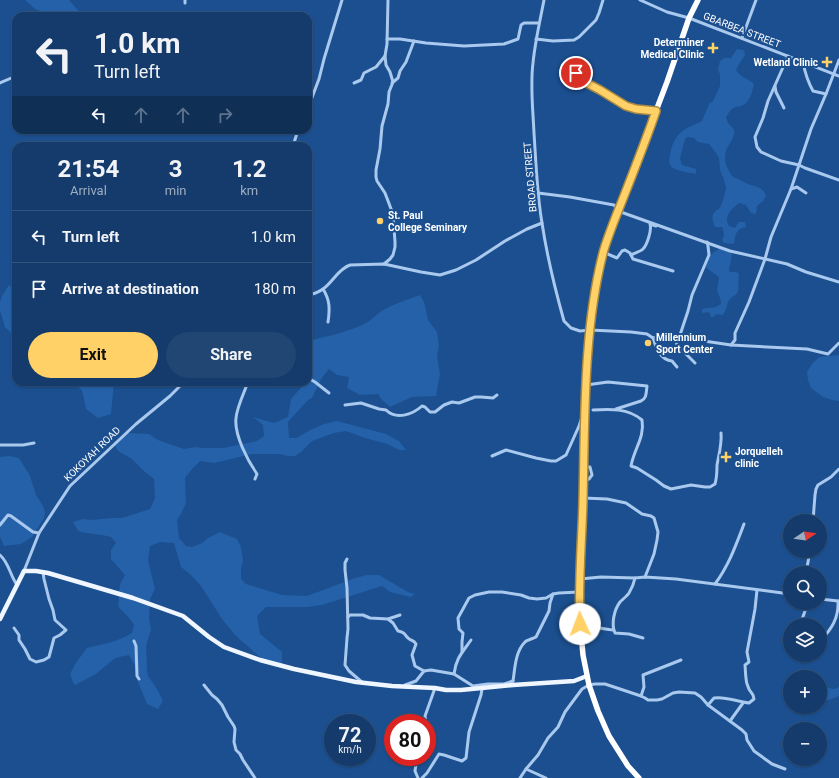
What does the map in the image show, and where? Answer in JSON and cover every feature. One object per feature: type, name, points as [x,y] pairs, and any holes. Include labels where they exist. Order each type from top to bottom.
[{"type":"highway","points":[[639,778],[628,766],[609,736],[589,685],[583,655],[579,592],[586,385],[590,330],[603,252],[698,0]]},
{"type":"main road","points":[[24,571],[44,572],[133,598],[183,616],[224,647],[260,660],[294,669],[363,682],[402,687],[454,690],[482,689],[513,683],[574,681],[587,676]]},
{"type":"main road","name":"KOKOYAH ROAD","points":[[0,619],[24,571]]},
{"type":"street","points":[[312,98],[320,79],[324,59],[342,0]]},
{"type":"street","points":[[388,0],[385,56],[386,65],[390,72],[392,83]]},
{"type":"street","name":"BROAD STREET","points":[[544,0],[536,39],[532,84],[538,193],[547,251],[564,321],[571,328],[580,331],[631,332],[647,334],[653,338],[662,336],[676,340],[697,340],[732,345],[807,349],[828,354],[839,343]]},
{"type":"street","points":[[536,39],[553,41],[574,40],[596,20],[603,0]]},
{"type":"street","name":"GBARBEA STREET","points":[[640,0],[667,12],[690,18],[839,76]]},
{"type":"street","points":[[742,38],[756,0]]},
{"type":"street","points":[[387,40],[396,39],[464,46],[504,44],[518,39],[521,24],[539,22]]},
{"type":"street","points":[[384,264],[393,255],[395,247],[394,225],[393,214],[385,193],[376,176],[376,170],[382,126],[388,104],[388,92],[392,83],[398,78],[414,41]]},
{"type":"street","points":[[354,83],[361,80],[364,73],[376,67],[385,56]]},
{"type":"street","points":[[788,56],[768,101],[755,137],[757,147],[761,152],[781,161],[799,165],[839,180]]},
{"type":"street","points":[[732,345],[735,340],[735,333],[749,302],[765,259],[811,129],[839,60]]},
{"type":"street","points":[[803,62],[812,92],[826,94]]},
{"type":"street","points":[[571,64],[578,78],[626,106],[636,109],[656,111]]},
{"type":"street","points":[[0,83],[12,78]]},
{"type":"street","points":[[775,86],[776,92],[784,108]]},
{"type":"street","points":[[790,189],[797,187],[806,193]]},
{"type":"street","points":[[538,193],[614,205],[618,211],[664,228],[740,253],[787,264],[806,272],[839,282]]},
{"type":"street","points":[[312,294],[323,289],[345,267],[350,265],[384,264],[440,275],[456,270],[476,260],[505,241],[542,223]]},
{"type":"street","points":[[631,255],[640,251],[645,246],[651,229],[650,224],[664,228]]},
{"type":"street","points":[[695,363],[677,345],[676,340],[680,335],[692,295],[709,255],[707,242],[717,246]]},
{"type":"street","points":[[603,252],[617,258],[624,250],[630,253],[631,258],[633,259],[673,271]]},
{"type":"street","points":[[323,289],[329,299],[330,312],[328,322]]},
{"type":"street","points":[[653,338],[658,352],[668,361],[672,361],[677,367]]},
{"type":"street","points":[[312,380],[329,393]]},
{"type":"street","points":[[586,385],[608,382],[647,386],[644,399],[614,409],[593,410]]},
{"type":"street","name":"KOKOYAH ROAD","points":[[24,571],[39,534],[70,486],[136,424],[180,386]]},
{"type":"street","points":[[246,386],[236,419],[237,433],[257,474],[255,479]]},
{"type":"street","points":[[345,405],[361,403],[386,410],[389,413],[398,416],[413,413],[422,406],[430,412],[435,412],[444,405],[452,402],[459,403],[481,397],[493,398],[497,395]]},
{"type":"street","points":[[492,456],[506,450],[551,461],[561,458],[566,455],[569,450],[585,409]]},
{"type":"street","points":[[614,409],[630,413],[642,420],[643,431],[634,452],[631,466],[637,468],[671,489],[691,485],[710,487],[715,484],[722,439],[721,433]]},
{"type":"street","points":[[0,445],[23,445],[34,443]]},
{"type":"street","points":[[814,514],[815,495],[818,485],[831,477],[839,469]]},
{"type":"street","points":[[583,498],[607,499],[626,503],[642,514],[654,518],[658,532],[657,540],[654,554],[644,577]]},
{"type":"street","points":[[0,525],[8,515],[33,532],[39,534]]},
{"type":"street","points":[[715,584],[723,573],[736,546],[744,524]]},
{"type":"street","points":[[0,555],[8,564],[12,578],[17,585]]},
{"type":"street","points":[[347,559],[344,570],[347,588],[348,617],[345,665],[349,671],[363,682]]},
{"type":"street","points":[[14,628],[19,635],[19,640],[30,659],[36,662],[49,657],[54,638],[66,630],[55,620],[44,572]]},
{"type":"street","points":[[580,579],[601,577],[676,578],[783,593]]},
{"type":"street","points":[[613,630],[615,612],[619,603],[628,594],[635,578]]},
{"type":"street","points":[[708,705],[714,698],[719,697],[749,703],[754,699],[754,695],[749,690],[746,679],[745,665],[749,662],[747,652],[757,590]]},
{"type":"street","points":[[462,652],[463,633],[459,629],[458,618],[469,598],[489,592],[502,592],[537,599],[546,598],[553,594],[559,593],[579,592]]},
{"type":"street","points":[[388,619],[393,623],[398,631],[404,632],[408,638],[414,641],[416,644],[412,655],[415,666],[424,671],[431,670],[454,674],[473,686],[513,683],[517,657],[520,650],[526,641],[536,637],[549,611],[553,594]]},
{"type":"street","points":[[827,600],[838,601],[836,619],[827,634]]},
{"type":"street","points":[[348,617],[350,615],[364,614],[370,618],[388,619],[400,615]]},
{"type":"street","points":[[580,624],[613,630],[615,633],[629,634],[643,638]]},
{"type":"street","points":[[454,674],[456,663],[471,640]]},
{"type":"street","points":[[134,641],[136,646],[137,676],[139,679]]},
{"type":"street","points":[[641,696],[644,687],[643,675],[681,660]]},
{"type":"street","points":[[402,687],[416,680],[424,671]]},
{"type":"street","points":[[520,778],[538,755],[548,738],[558,727],[565,712],[582,689],[589,685],[595,684],[605,684],[641,696],[648,700],[662,699],[673,693],[679,692],[695,693],[708,705],[742,730],[746,734],[747,740],[754,751],[772,764],[785,770]]},
{"type":"street","points":[[204,685],[222,705],[234,726],[234,742],[236,750],[255,778]]},
{"type":"street","points":[[426,714],[435,688]]},
{"type":"street","points":[[422,778],[439,754],[462,761],[466,758],[469,732],[482,689]]},
{"type":"street","points":[[730,721],[743,702]]},
{"type":"street","points":[[416,766],[415,771],[418,778]]},
{"type":"street","points":[[526,769],[546,778]]},
{"type":"shaded area","points":[[25,0],[69,0],[79,12],[43,12],[35,9]]},
{"type":"shaded area","points":[[737,49],[744,50],[745,55],[736,70],[754,84],[752,94],[746,103],[733,108],[726,117],[728,123],[734,129],[734,133],[725,154],[725,161],[727,168],[733,177],[758,187],[763,190],[766,196],[757,206],[756,214],[751,213],[746,205],[739,203],[729,213],[727,222],[729,226],[735,228],[739,222],[745,222],[746,227],[738,231],[734,244],[724,243],[722,240],[724,234],[722,227],[715,227],[713,221],[713,214],[720,208],[726,188],[720,170],[719,158],[709,144],[698,142],[694,138],[687,137],[684,142],[680,159],[682,165],[696,169],[696,174],[675,169],[669,163],[672,147],[677,136],[685,129],[702,121],[709,104],[713,101],[720,86],[720,75],[718,69],[720,61],[724,58],[731,58]]},
{"type":"shaded area","points":[[722,248],[731,252],[732,255],[729,270],[730,272],[736,272],[739,274],[738,291],[729,300],[726,310],[722,315],[716,314],[711,317],[708,312],[702,313],[702,309],[719,306],[721,304],[717,290],[719,278],[706,267],[711,255]]},
{"type":"shaded area","points":[[9,285],[12,287],[12,334],[5,327],[0,311],[2,296]]},
{"type":"shaded area","points":[[420,295],[424,302],[428,320],[437,332],[439,345],[437,357],[440,374],[436,396],[412,397],[390,407],[378,394],[360,395],[347,388],[349,377],[337,375],[329,369],[321,379],[312,398],[308,400],[288,422],[289,438],[297,438],[324,424],[337,421],[386,434],[399,441],[406,450],[399,450],[387,444],[346,431],[334,433],[312,441],[295,456],[279,454],[252,454],[214,463],[200,461],[185,478],[186,503],[177,520],[179,538],[186,546],[192,547],[202,543],[220,532],[237,539],[241,547],[243,560],[241,579],[246,584],[282,595],[307,596],[355,578],[367,575],[379,575],[408,592],[415,594],[411,597],[390,592],[382,586],[322,605],[307,607],[266,607],[257,616],[260,634],[282,652],[282,665],[262,659],[235,635],[222,619],[201,586],[181,567],[174,543],[160,542],[150,546],[148,560],[155,589],[150,599],[149,619],[151,630],[146,646],[148,676],[163,701],[158,709],[147,704],[138,682],[135,666],[129,655],[115,658],[96,674],[75,685],[70,674],[75,664],[87,648],[121,639],[132,633],[134,625],[118,606],[120,584],[125,575],[111,559],[111,550],[116,543],[111,537],[78,531],[73,522],[83,519],[91,520],[122,518],[150,509],[155,498],[154,479],[132,459],[118,451],[114,443],[126,433],[149,434],[158,440],[184,449],[195,447],[223,448],[257,441],[264,436],[263,425],[253,417],[274,423],[288,417],[291,399],[302,386],[312,386],[312,340],[338,333],[368,322],[380,312],[400,302]]},
{"type":"shaded area","points":[[839,355],[839,401],[823,397],[811,388],[807,372],[819,357]]},
{"type":"shaded area","points":[[77,386],[114,386],[111,414],[98,418],[86,409],[82,390]]},
{"type":"shaded area","points":[[9,456],[19,458],[30,476],[36,495],[45,512],[44,518],[32,537],[21,544],[4,546],[0,537],[0,457]]},
{"type":"shaded area","points":[[839,686],[839,696],[827,700],[827,687],[833,689],[838,688]]},
{"type":"place","name":"Determiner Medical Clinic","points":[[713,48]]},
{"type":"place","name":"Wetland Clinic","points":[[827,62]]},
{"type":"place","name":"St. Paul College Seminary","points":[[380,221]]},
{"type":"place","name":"Millennium Sport Center","points":[[648,343]]},
{"type":"place","name":"Jorquelleh clinic","points":[[726,457]]},
{"type":"route","points":[[576,73],[578,78],[581,80],[610,95],[630,108],[656,111],[603,252],[593,305],[586,385],[579,592],[580,624]]}]
